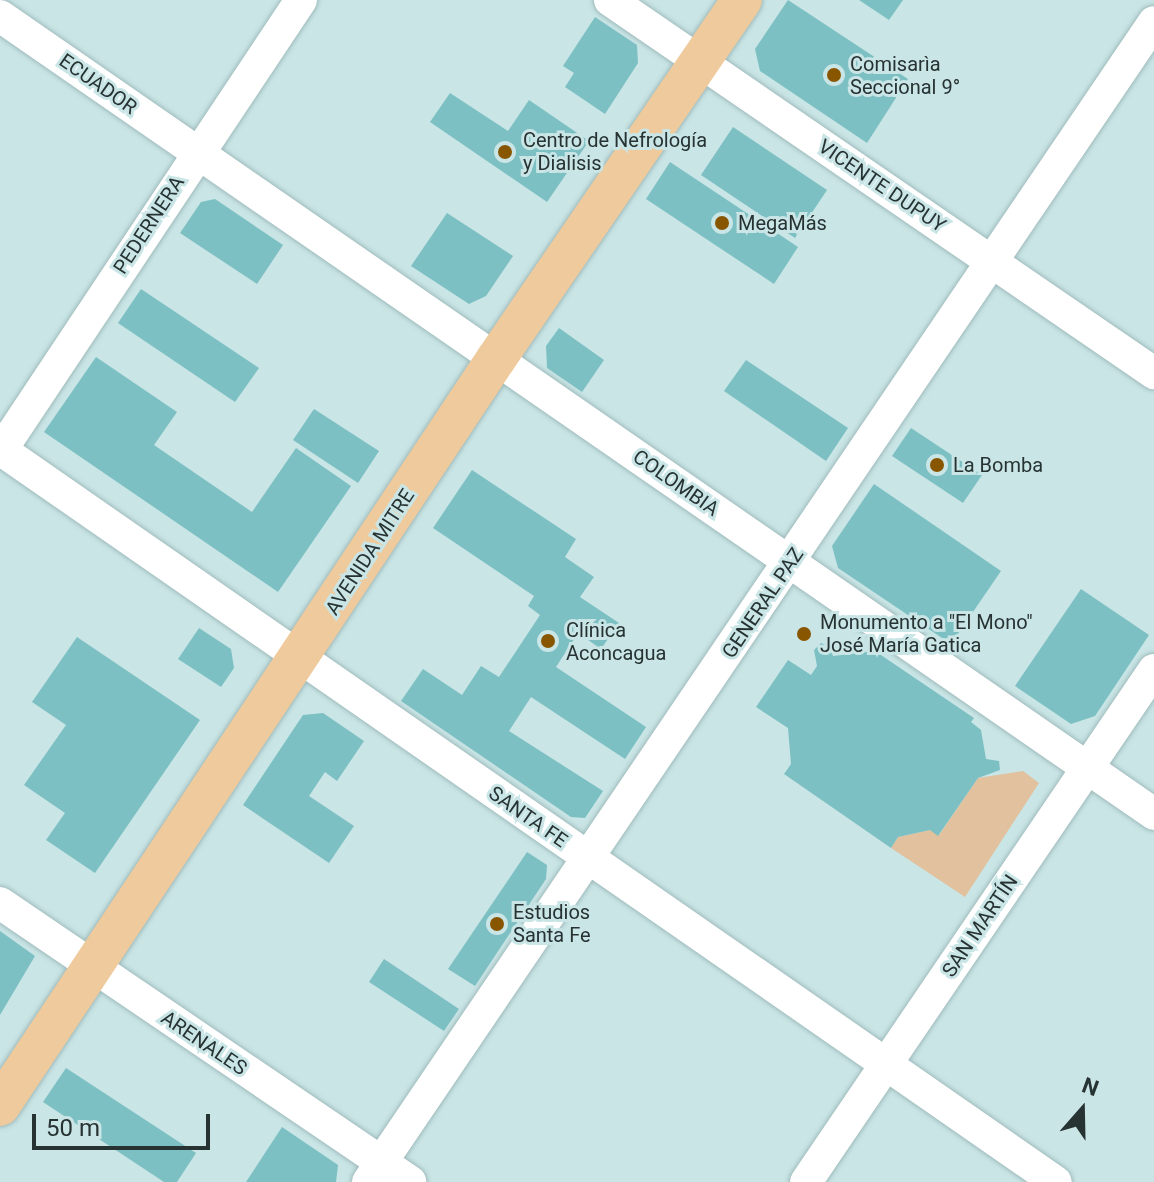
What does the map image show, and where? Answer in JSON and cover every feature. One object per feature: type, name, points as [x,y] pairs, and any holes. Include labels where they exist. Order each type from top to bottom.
[{"type":"main road","name":"AVENIDA MITRE","points":[[0,1106],[300,659],[496,359],[742,0]]},
{"type":"street","name":"PEDERNERA","points":[[0,450],[301,0]]},
{"type":"street","name":"VICENTE DUPUY","points":[[610,0],[1154,373]]},
{"type":"street","name":"ECUADOR","points":[[0,16],[197,152]]},
{"type":"street","name":"GENERAL PAZ","points":[[375,1172],[1154,22]]},
{"type":"street","name":"COLOMBIA","points":[[197,152],[1154,814]]},
{"type":"street","name":"SANTA FE","points":[[0,450],[1056,1182]]},
{"type":"street","name":"SAN MARTÍN","points":[[806,1182],[1154,670]]},
{"type":"street","name":"ARENALES","points":[[0,903],[375,1172],[410,1182]]},
{"type":"shaded area","points":[[1023,771],[1039,783],[965,897],[891,848],[898,837],[930,830],[939,835],[978,778]]},
{"type":"building","name":"Comisarìa Seccional 9°","points":[[788,0],[908,79],[867,143],[760,71],[755,49]]},
{"type":"building","points":[[859,0],[903,0],[889,20]]},
{"type":"building","points":[[595,17],[637,45],[638,63],[605,114],[565,87],[574,73],[563,66]]},
{"type":"building","name":"Centro de Nefrología y Dialisis","points":[[450,93],[508,131],[529,100],[589,141],[547,202],[430,122]]},
{"type":"building","points":[[733,127],[827,190],[795,238],[701,175]]},
{"type":"building","name":"MegaMás","points":[[670,162],[798,247],[774,284],[646,199]]},
{"type":"building","points":[[215,199],[283,245],[257,284],[180,233],[201,202]]},
{"type":"building","points":[[447,213],[513,256],[486,296],[469,304],[411,266]]},
{"type":"building","points":[[141,289],[259,368],[235,402],[118,323]]},
{"type":"building","points":[[559,328],[604,360],[582,392],[547,368],[546,346]]},
{"type":"building","points":[[96,357],[177,412],[154,445],[252,512],[296,448],[351,486],[278,592],[44,432]]},
{"type":"building","points":[[746,360],[848,428],[826,461],[724,391]]},
{"type":"building","points":[[314,409],[379,451],[358,483],[293,440]]},
{"type":"building","name":"La Bomba","points":[[911,428],[982,475],[963,503],[892,456]]},
{"type":"building","name":"Clínica Aconcagua","points":[[472,470],[576,539],[565,557],[594,577],[580,597],[619,623],[601,649],[578,633],[556,667],[646,727],[625,759],[531,697],[509,731],[603,791],[585,818],[571,817],[401,701],[423,669],[462,695],[481,666],[499,677],[540,615],[528,606],[534,596],[433,528]]},
{"type":"building","points":[[874,484],[1001,571],[951,644],[838,568],[832,546]]},
{"type":"building","points":[[1081,589],[1149,635],[1095,716],[1071,724],[1015,686]]},
{"type":"building","points":[[199,628],[231,649],[234,668],[221,687],[178,659]]},
{"type":"building","points":[[77,637],[200,720],[95,873],[46,840],[65,813],[24,785],[66,725],[32,702]]},
{"type":"building","points":[[821,643],[830,647],[833,656],[875,651],[974,718],[971,722],[981,730],[986,759],[999,761],[1000,770],[978,778],[938,836],[930,830],[898,837],[891,848],[784,774],[791,764],[788,728],[756,707],[788,660],[811,675],[817,666],[814,650]]},
{"type":"building","points":[[323,713],[364,741],[337,781],[325,772],[309,796],[354,826],[329,863],[243,805],[303,715]]},
{"type":"building","name":"Estudios Santa Fe","points":[[527,852],[547,865],[546,879],[475,986],[448,969]]},
{"type":"building","points":[[0,931],[35,956],[0,1015]]},
{"type":"building","points":[[384,959],[459,1009],[444,1031],[369,982]]},
{"type":"building","points":[[66,1068],[196,1153],[177,1182],[164,1182],[43,1102]]},
{"type":"building","points":[[282,1127],[338,1165],[336,1182],[246,1182]]},
{"type":"place","name":"Comisarìa Seccional 9°","points":[[834,75]]},
{"type":"place","name":"Centro de Nefrología y Dialisis","points":[[505,152]]},
{"type":"place","name":"MegaMás","points":[[722,223]]},
{"type":"place","name":"La Bomba","points":[[937,465]]},
{"type":"place","name":"Monumento a \"El Mono\" José María Gatica","points":[[804,634]]},
{"type":"place","name":"Clínica Aconcagua","points":[[548,641]]},
{"type":"place","name":"Estudios Santa Fe","points":[[497,924]]}]
